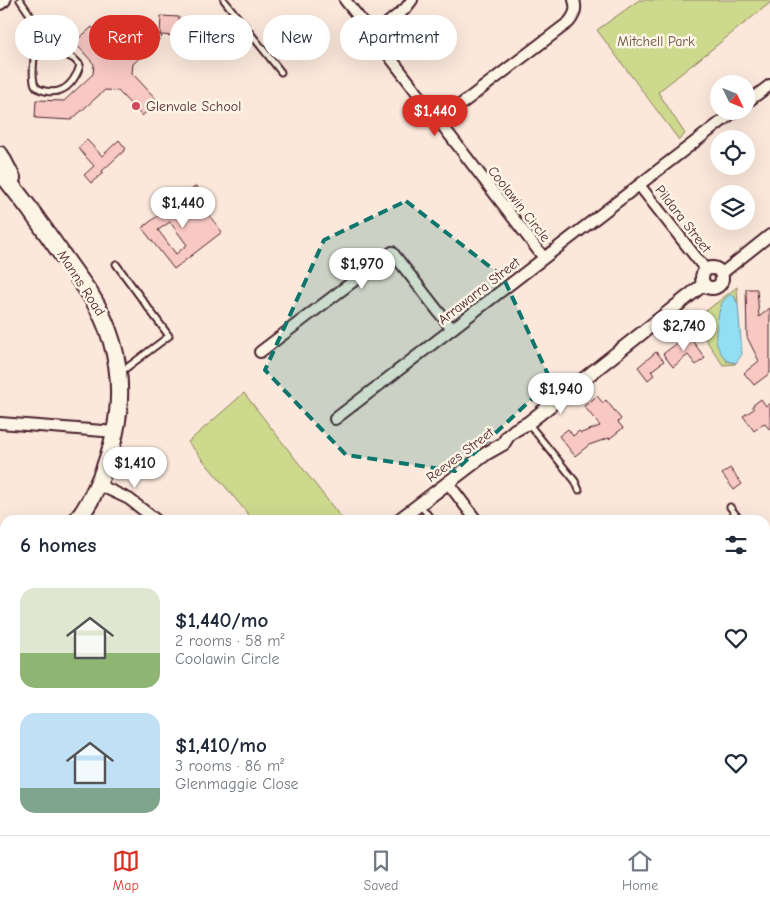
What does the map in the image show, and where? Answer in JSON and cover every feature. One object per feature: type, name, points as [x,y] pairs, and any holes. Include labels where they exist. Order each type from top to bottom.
[{"type":"main road","name":"Manns Road","points":[[0,155],[29,208]]},
{"type":"main road","name":"Manns Road","points":[[0,171],[82,281],[97,305],[110,336],[119,374],[119,411],[116,432],[98,484],[84,515]]},
{"type":"street","points":[[0,3],[4,0]]},
{"type":"street","name":"Coolawin Circle","points":[[345,0],[357,15]]},
{"type":"street","points":[[398,15],[412,0]]},
{"type":"street","points":[[439,121],[569,22],[576,8],[574,0]]},
{"type":"street","name":"Coolawin Circle","points":[[392,60],[544,258]]},
{"type":"street","points":[[755,96],[770,85]]},
{"type":"street","points":[[639,185],[723,120]]},
{"type":"street","name":"Arrawarra Street","points":[[335,418],[639,185]]},
{"type":"street","name":"Pildara Street","points":[[639,185],[706,270]]},
{"type":"street","points":[[721,274],[770,235]]},
{"type":"street","points":[[260,352],[392,252],[452,329]]},
{"type":"street","points":[[712,268],[719,271],[722,280],[719,286],[712,288],[704,284],[702,278],[706,270],[712,268]]},
{"type":"street","name":"Reeves Street","points":[[406,515],[487,453],[503,444],[515,430],[528,423],[704,284]]},
{"type":"street","points":[[0,423],[116,432]]},
{"type":"street","points":[[448,483],[472,515]]},
{"type":"street","points":[[98,484],[128,499],[149,515]]},
{"type":"lane","points":[[20,0],[30,15]]},
{"type":"lane","points":[[224,0],[281,72]]},
{"type":"lane","points":[[45,44],[74,59],[80,65],[79,72],[61,91],[49,92],[39,89],[34,84],[35,49],[45,44]]},
{"type":"lane","points":[[116,264],[169,336],[119,374]]},
{"type":"lane","points":[[528,423],[575,481],[579,490]]},
{"type":"lane","points":[[420,504],[428,515]]},
{"type":"lane","points":[[730,507],[736,515]]},
{"type":"highlighted area","points":[[406,201],[503,277],[551,381],[455,471],[346,455],[265,370],[324,240]]},
{"type":"green space","name":"Mitchell Park","points":[[639,0],[770,0],[770,3],[658,92],[685,134],[679,140],[597,30]]},
{"type":"green space","points":[[737,287],[738,304],[733,294],[726,361],[736,363],[723,365],[693,321]]},
{"type":"green space","points":[[244,393],[339,515],[249,515],[188,442]]},
{"type":"water","points":[[733,294],[738,304],[742,354],[736,363],[727,361],[717,346],[716,340],[716,331],[723,301],[726,297]]},
{"type":"building","points":[[161,16],[170,16],[170,36],[160,35]]},
{"type":"building","points":[[89,30],[89,58],[79,47],[79,38]]},
{"type":"building","points":[[90,60],[137,60],[133,64],[132,73],[158,101],[142,116],[118,91],[105,90],[71,120],[35,118],[36,100],[64,101],[93,74],[94,64]]},
{"type":"building","points":[[87,140],[102,156],[119,140],[126,149],[91,183],[84,175],[94,166],[78,148]]},
{"type":"building","points":[[196,186],[205,198],[199,202],[222,232],[174,269],[142,228]],"holes":[[[170,222],[187,245],[176,254],[158,230]]]},
{"type":"building","points":[[746,289],[757,289],[759,317],[770,308],[770,373],[754,385],[744,373],[759,361],[747,337]]},
{"type":"building","points":[[688,335],[705,358],[696,365],[688,355],[673,367],[663,354]]},
{"type":"building","points":[[656,352],[664,361],[651,371],[654,375],[648,380],[638,367]]},
{"type":"building","points":[[597,396],[603,403],[606,400],[621,419],[618,422],[623,428],[609,439],[589,445],[575,456],[559,436],[568,429],[573,436],[579,431],[581,433],[600,426],[584,406]]},
{"type":"building","points":[[761,399],[766,406],[770,403],[770,430],[764,423],[754,431],[743,416],[754,409],[752,406]]},
{"type":"building","points":[[730,468],[742,484],[734,490],[722,474]]},
{"type":"place","name":"Glenvale School","points":[[136,106]]}]
